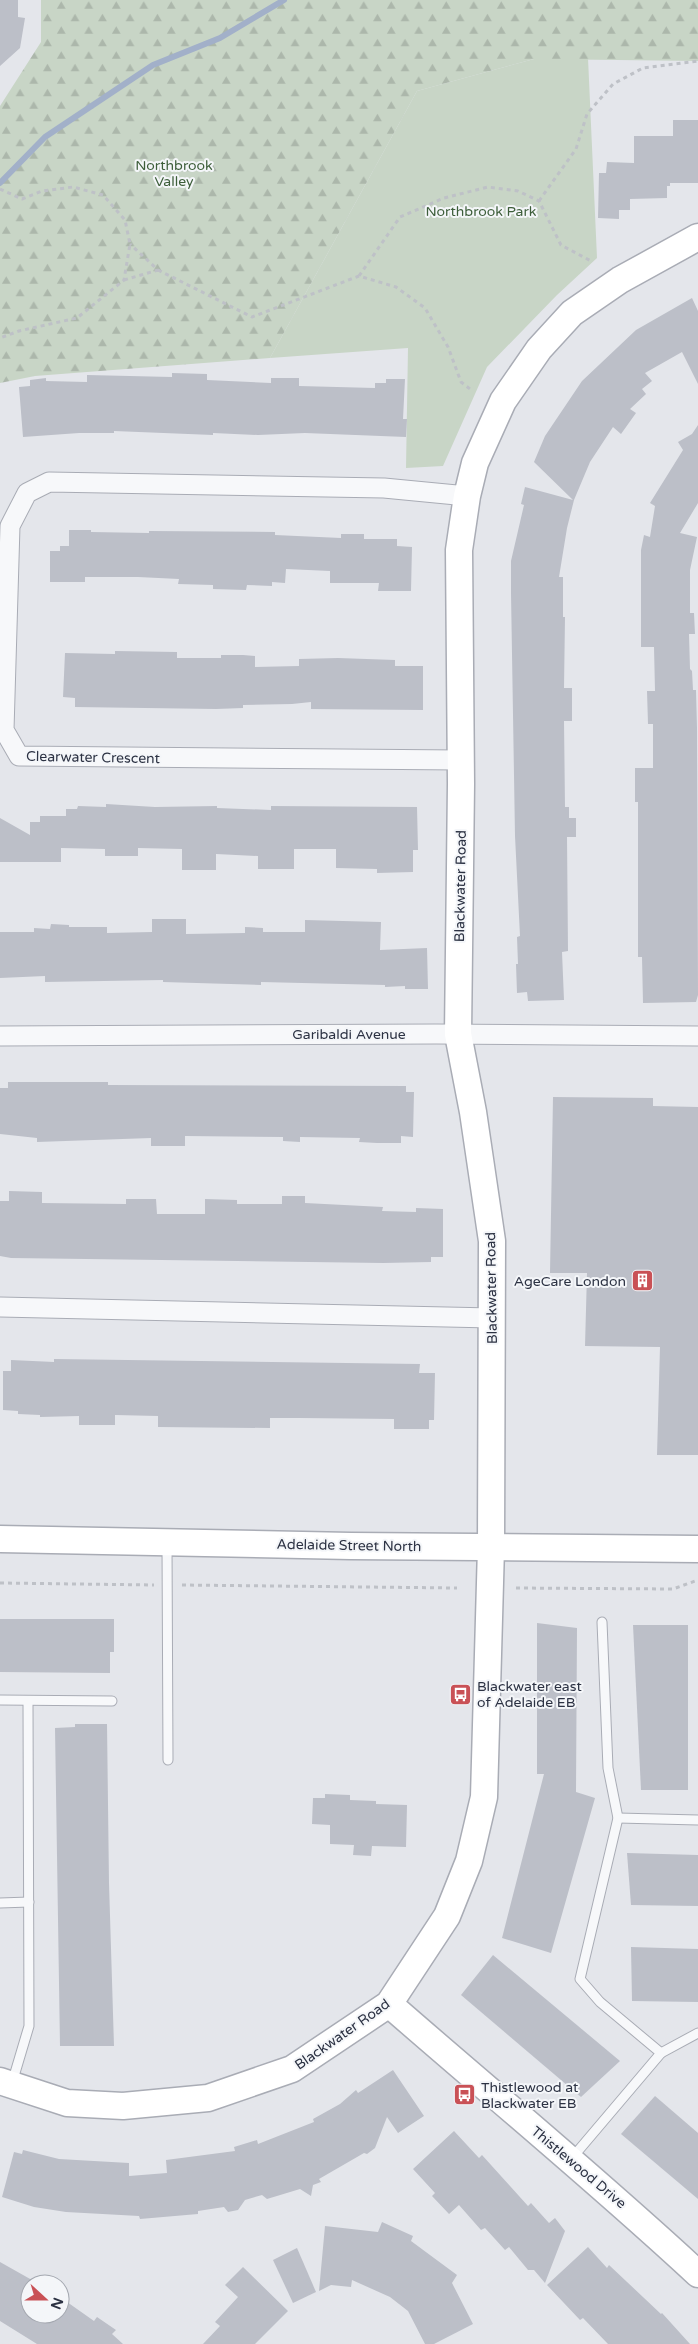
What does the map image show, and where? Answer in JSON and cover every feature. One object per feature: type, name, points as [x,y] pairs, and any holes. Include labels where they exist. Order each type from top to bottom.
[{"type":"street","name":"Blackwater Road","points":[[6,2083],[66,2103],[123,2106],[208,2098],[292,2069],[389,2004],[447,1916],[468,1860],[484,1797],[491,1547],[492,1240],[473,1112],[458,1034],[459,550],[467,496],[475,463],[503,401],[538,348],[572,313],[620,280],[698,237]]},
{"type":"street","name":"Clearwater Crescent","points":[[460,760],[18,756],[4,730],[10,526],[27,493],[49,482],[384,488],[467,496]]},
{"type":"street","name":"Garibaldi Avenue","points":[[0,1036],[458,1034],[698,1036]]},
{"type":"street","points":[[0,1308],[492,1318]]},
{"type":"street","name":"Adelaide Street North","points":[[0,1539],[698,1549]]},
{"type":"street","name":"Thistlewood Drive","points":[[389,2004],[569,2160],[620,2201],[698,2274]]},
{"type":"lane","points":[[167,1542],[168,1760]]},
{"type":"lane","points":[[602,1622],[608,1768],[618,1818],[580,1979],[600,2002],[661,2053]]},
{"type":"lane","points":[[0,1700],[112,1701]]},
{"type":"lane","points":[[6,2083],[29,2026],[28,1701]]},
{"type":"lane","points":[[618,1818],[698,1820]]},
{"type":"lane","points":[[0,1903],[28,1902]]},
{"type":"lane","points":[[569,2160],[661,2053],[698,2033]]},
{"type":"path","points":[[539,201],[576,149],[587,114],[613,84],[643,68],[698,61]]},
{"type":"path","points":[[0,189],[22,199],[42,191],[73,187],[103,195],[126,220],[130,244],[124,280]]},
{"type":"path","points":[[130,244],[158,270],[252,317],[359,276],[400,217],[444,198],[488,187],[518,192],[539,201],[561,245],[591,262]]},
{"type":"path","points":[[0,338],[19,331],[77,318],[124,280],[158,270]]},
{"type":"path","points":[[359,276],[396,287],[425,308],[448,347],[462,382],[470,389]]},
{"type":"path","points":[[516,1588],[673,1589],[698,1580]]},
{"type":"path","points":[[0,1583],[457,1588]]},
{"type":"green space","name":"Northbrook Valley","points":[[41,0],[698,0],[698,61],[534,59],[417,91],[270,358],[35,376],[0,383],[0,106],[41,42]]},
{"type":"green space","name":"Northbrook Park","points":[[588,58],[597,258],[557,295],[487,367],[443,466],[406,468],[408,348],[270,358],[417,91],[534,59]]},
{"type":"building","points":[[0,0],[18,0],[18,17],[25,18],[20,48],[0,66]]},
{"type":"building","points":[[673,120],[698,120],[698,183],[670,183],[670,186],[667,186],[667,198],[630,199],[630,210],[619,210],[619,219],[598,218],[599,173],[606,173],[607,162],[634,163],[634,136],[673,136]]},
{"type":"building","points":[[692,298],[698,311],[698,384],[682,352],[645,373],[652,381],[642,389],[646,394],[630,409],[636,413],[621,434],[613,427],[590,462],[574,500],[567,528],[559,577],[563,577],[563,617],[565,617],[564,688],[572,688],[572,721],[564,721],[565,807],[569,807],[569,818],[576,818],[576,837],[567,837],[568,951],[562,952],[564,1000],[528,1001],[527,992],[517,993],[516,964],[518,964],[517,937],[520,936],[515,836],[511,561],[524,505],[521,504],[525,487],[573,500],[534,462],[545,436],[582,381],[636,330]]},
{"type":"building","points":[[172,373],[207,374],[207,380],[271,383],[271,378],[299,378],[299,386],[375,388],[375,383],[386,383],[386,379],[405,379],[403,419],[407,419],[406,437],[305,433],[258,435],[213,433],[213,435],[114,431],[114,433],[79,433],[23,437],[19,387],[30,386],[30,380],[46,378],[46,381],[87,382],[87,375],[172,377]]},
{"type":"building","points":[[698,425],[698,503],[680,533],[697,537],[690,570],[690,613],[694,613],[695,634],[689,634],[690,669],[692,671],[693,690],[696,690],[697,728],[698,995],[696,1002],[643,1003],[642,957],[638,957],[638,802],[635,802],[635,768],[653,768],[653,724],[648,724],[647,691],[655,691],[654,647],[641,647],[641,550],[644,535],[650,537],[655,506],[650,503],[683,450],[678,442],[692,434]]},
{"type":"building","points":[[69,530],[149,533],[149,531],[275,532],[275,535],[341,538],[341,534],[364,534],[364,539],[397,539],[397,546],[412,547],[411,591],[378,591],[379,583],[330,583],[330,571],[286,569],[285,583],[272,582],[272,586],[247,585],[246,590],[213,589],[213,585],[178,584],[179,579],[138,577],[85,577],[85,582],[50,582],[50,551],[60,551],[60,546],[69,546]]},
{"type":"building","points":[[115,651],[177,652],[177,658],[221,658],[221,655],[255,656],[255,667],[299,666],[299,659],[395,660],[395,666],[423,666],[423,710],[311,709],[311,702],[243,705],[243,708],[216,709],[75,707],[75,698],[63,697],[65,653],[115,654]]},
{"type":"building","points":[[106,804],[155,807],[217,806],[217,808],[271,810],[271,806],[417,807],[418,850],[413,850],[413,872],[377,873],[377,869],[336,868],[336,849],[294,849],[294,869],[258,869],[258,856],[216,854],[216,870],[182,870],[182,849],[138,848],[138,856],[105,856],[105,849],[61,848],[61,862],[0,862],[0,818],[30,835],[30,822],[40,822],[40,816],[66,816],[66,809],[77,809],[78,806],[106,807]]},
{"type":"building","points":[[152,919],[186,919],[186,934],[245,933],[245,927],[263,928],[263,932],[305,932],[305,920],[381,922],[380,950],[427,948],[428,989],[405,989],[405,986],[385,987],[385,985],[261,982],[261,985],[163,982],[163,980],[45,982],[45,976],[0,978],[0,932],[34,932],[34,928],[50,929],[51,924],[69,925],[69,927],[107,927],[107,933],[152,932]]},
{"type":"building","points":[[8,1082],[108,1082],[108,1085],[406,1086],[406,1092],[414,1092],[413,1137],[401,1136],[401,1143],[377,1143],[359,1142],[360,1138],[300,1137],[300,1142],[283,1141],[283,1137],[185,1136],[185,1146],[151,1146],[151,1138],[37,1142],[37,1138],[0,1134],[0,1088],[8,1088]]},
{"type":"building","name":"AgeCare London","points":[[553,1097],[653,1098],[653,1106],[698,1107],[698,1455],[657,1455],[660,1347],[585,1346],[587,1273],[550,1273]]},
{"type":"building","points":[[9,1191],[42,1192],[42,1203],[126,1204],[126,1199],[156,1199],[157,1214],[205,1214],[205,1199],[237,1200],[237,1204],[282,1204],[282,1196],[305,1196],[305,1203],[383,1207],[382,1211],[416,1212],[416,1208],[443,1209],[443,1257],[431,1257],[431,1262],[383,1263],[11,1258],[0,1256],[0,1201],[9,1201]]},
{"type":"building","points":[[54,1359],[420,1364],[419,1373],[435,1373],[434,1420],[429,1420],[429,1429],[394,1429],[394,1419],[300,1418],[270,1418],[270,1428],[158,1427],[158,1416],[115,1415],[115,1425],[79,1425],[79,1416],[40,1417],[40,1415],[18,1414],[18,1411],[3,1410],[3,1371],[11,1371],[11,1360],[54,1362]]},
{"type":"building","points":[[0,1619],[114,1619],[114,1652],[110,1652],[110,1673],[0,1672]]},
{"type":"building","points":[[537,1623],[577,1628],[576,1792],[595,1798],[551,1953],[502,1938],[544,1774],[537,1774]]},
{"type":"building","points":[[633,1625],[688,1625],[688,1790],[641,1790]]},
{"type":"building","points":[[75,1724],[107,1724],[114,2046],[60,2046],[55,1728],[75,1727]]},
{"type":"building","points":[[325,1794],[350,1795],[350,1800],[376,1801],[376,1804],[407,1805],[406,1847],[372,1846],[371,1856],[353,1855],[354,1845],[330,1844],[330,1825],[312,1824],[313,1798],[325,1798]]},
{"type":"building","points":[[627,1853],[698,1855],[698,1906],[631,1905]]},
{"type":"building","points":[[631,1947],[698,1949],[698,2002],[632,2001]]},
{"type":"building","points":[[493,1955],[620,2061],[581,2097],[461,1995]]},
{"type":"building","points":[[393,2070],[424,2116],[398,2133],[387,2117],[375,2148],[319,2179],[321,2182],[313,2185],[311,2196],[300,2189],[267,2199],[262,2195],[245,2200],[238,2210],[228,2212],[224,2207],[198,2211],[198,2214],[140,2219],[139,2216],[66,2212],[34,2207],[2,2197],[14,2152],[22,2154],[23,2150],[59,2159],[129,2163],[129,2176],[167,2173],[166,2160],[235,2151],[234,2147],[257,2140],[258,2144],[314,2122],[313,2119],[340,2104],[356,2090],[358,2093]]},
{"type":"building","points":[[655,2096],[698,2133],[698,2199],[621,2134]]},
{"type":"building","points":[[454,2131],[479,2158],[482,2155],[528,2206],[531,2203],[549,2223],[555,2218],[565,2231],[545,2283],[534,2270],[528,2270],[509,2247],[505,2250],[485,2228],[481,2230],[459,2205],[449,2214],[432,2196],[435,2193],[413,2169]]},
{"type":"building","points":[[382,2222],[413,2236],[411,2241],[457,2275],[452,2283],[473,2324],[434,2344],[425,2344],[408,2311],[390,2297],[352,2280],[351,2287],[331,2285],[319,2291],[325,2226],[378,2232]]},
{"type":"building","points":[[588,2247],[607,2268],[609,2265],[662,2313],[690,2344],[608,2344],[583,2318],[580,2320],[547,2285]]},
{"type":"building","points":[[297,2248],[316,2292],[293,2303],[273,2260]]},
{"type":"building","points":[[0,2262],[21,2274],[20,2324],[70,2324],[70,2304],[94,2321],[97,2317],[116,2330],[112,2334],[123,2344],[37,2344],[0,2321]]},
{"type":"building","points":[[243,2267],[288,2311],[255,2344],[203,2344],[220,2326],[215,2322],[238,2297],[225,2285]]},
{"type":"waterway","points":[[0,183],[45,137],[153,65],[220,38],[284,0]]},
{"type":"place","name":"AgeCare London","points":[[642,1281]]},
{"type":"place","name":"Blackwater east of Adelaide EB","points":[[461,1694]]},
{"type":"place","name":"Thistlewood at Blackwater EB","points":[[465,2095]]}]
